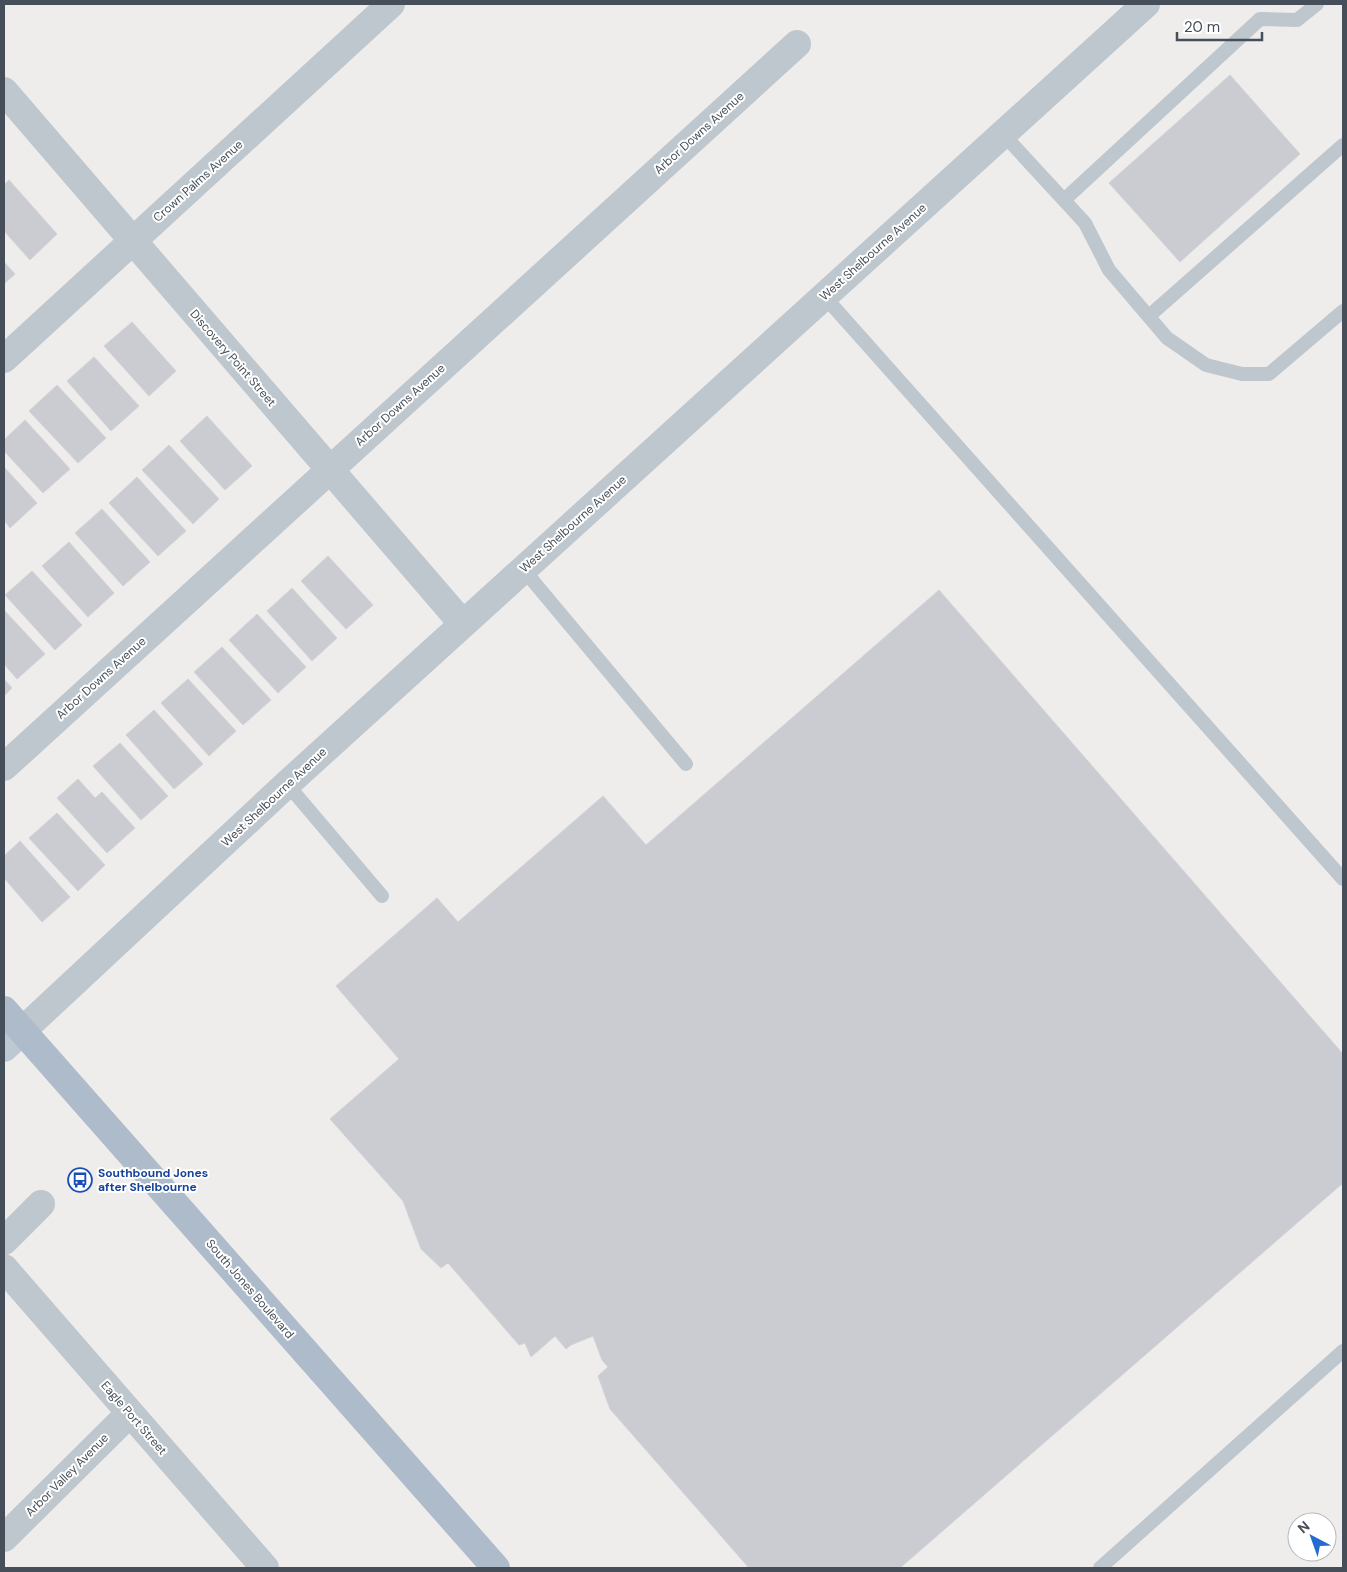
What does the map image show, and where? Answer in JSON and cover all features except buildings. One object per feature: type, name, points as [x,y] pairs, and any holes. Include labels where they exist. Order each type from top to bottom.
[{"type":"main road","name":"South Jones Boulevard","points":[[4,1010],[13,1039],[496,1568]]},
{"type":"street","name":"Crown Palms Avenue","points":[[4,359],[391,4]]},
{"type":"street","name":"West Shelbourne Avenue","points":[[13,1039],[287,784],[1146,4]]},
{"type":"street","name":"Arbor Downs Avenue","points":[[4,767],[797,44]]},
{"type":"street","name":"Discovery Point Street","points":[[4,91],[463,624]]},
{"type":"street","points":[[4,1241],[41,1204]]},
{"type":"street","name":"Eagle Port Street","points":[[4,1268],[130,1413],[256,1565]]},
{"type":"street","name":"Arbor Valley Avenue","points":[[4,1538],[130,1413]]},
{"type":"lane","points":[[1064,200],[1260,19],[1296,20],[1318,4]]},
{"type":"lane","points":[[1003,134],[1085,223],[1109,270],[1167,338],[1206,365],[1242,374],[1269,374],[1343,311]]},
{"type":"lane","points":[[1149,316],[1343,145]]},
{"type":"lane","points":[[824,296],[1343,879]]},
{"type":"lane","points":[[523,569],[686,764]]},
{"type":"lane","points":[[287,784],[382,896]]},
{"type":"lane","points":[[1100,1568],[1343,1351]]},
{"type":"place","name":"Southbound Jones after Shelbourne","points":[[80,1180]]}]
